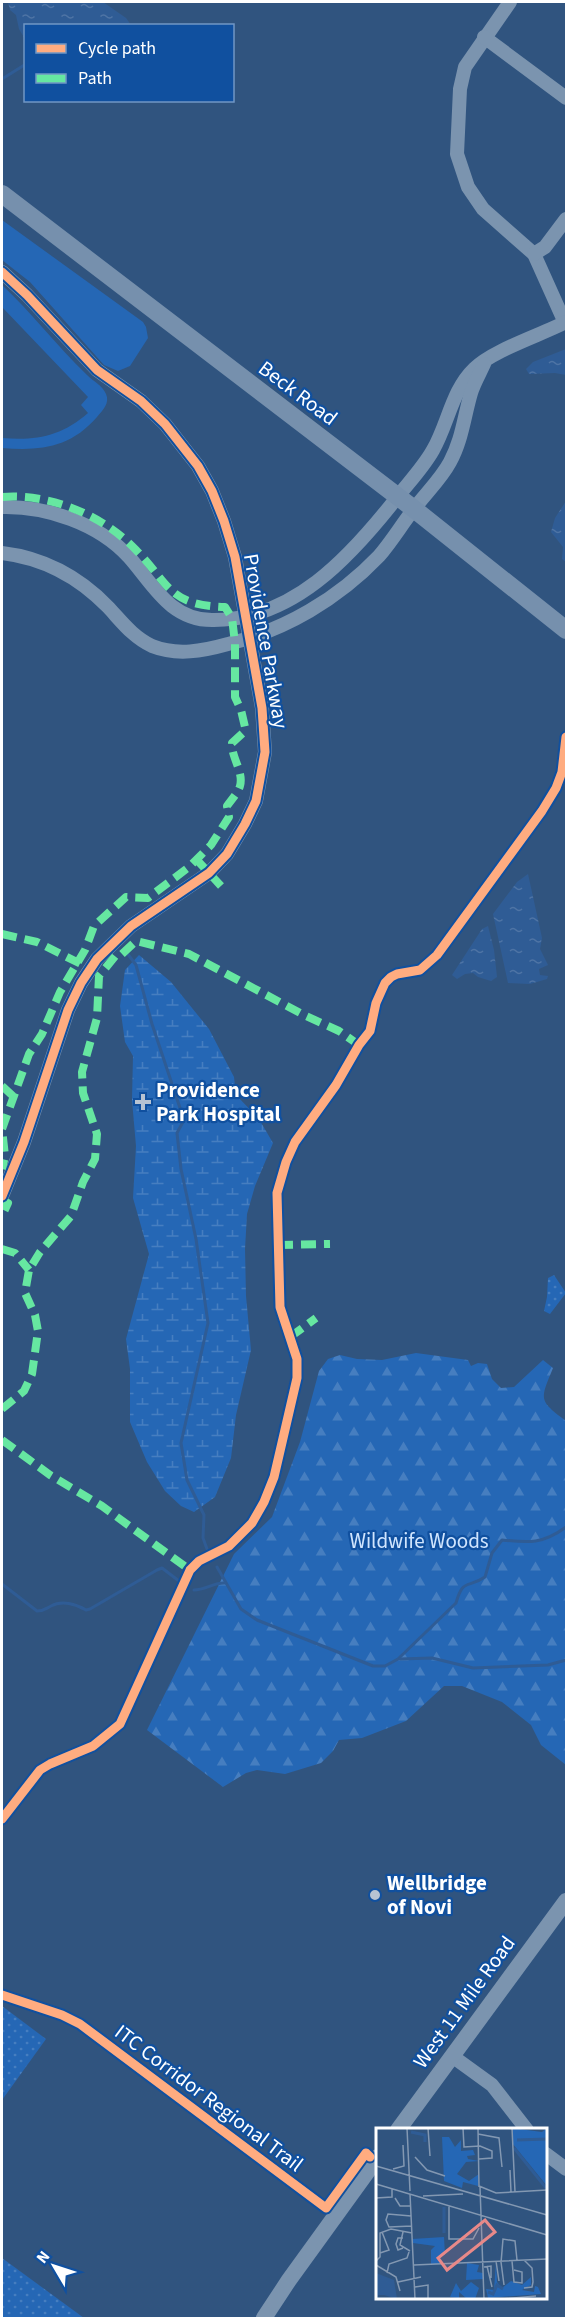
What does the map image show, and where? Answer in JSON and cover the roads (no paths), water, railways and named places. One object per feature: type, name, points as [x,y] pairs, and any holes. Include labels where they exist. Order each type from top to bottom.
[{"type":"main road","name":"Beck Road","points":[[2,194],[567,630]]},
{"type":"street","points":[[2,507],[43,511],[73,520],[96,531],[128,556],[163,600],[202,620],[246,615],[266,610],[285,601],[328,573],[365,537],[437,443],[465,380],[474,368],[566,323],[534,254],[491,218],[479,204],[468,187],[457,154],[461,77],[470,57],[510,2]]},
{"type":"street","points":[[484,37],[567,98]]},
{"type":"street","points":[[534,254],[545,247],[567,219]]},
{"type":"street","name":"Providence Parkway","points":[[2,272],[27,295],[97,370],[127,390],[149,409],[181,443],[198,466],[225,520],[235,557],[265,729],[265,752],[256,801],[227,854],[209,873],[131,926],[97,960],[81,983],[68,1010],[24,1142],[2,1196]]},
{"type":"street","points":[[2,553],[45,562],[72,577],[88,588],[126,628],[153,646],[171,651],[188,652],[251,639],[294,620],[343,589],[378,557],[455,454],[471,392],[487,360]]},
{"type":"street","points":[[451,410],[466,418]]},
{"type":"street","points":[[437,443],[455,454]]},
{"type":"street","name":"West 11 Mile Road","points":[[399,2128],[567,1900]]},
{"type":"street","points":[[452,2056],[492,2085],[525,2128]]},
{"type":"street","points":[[547,2155],[567,2169]]},
{"type":"street","points":[[264,2319],[309,2251],[376,2160]]},
{"type":"water","points":[[8,2],[103,2],[126,18],[130,24],[24,24],[24,37],[19,29],[16,15],[10,10]]},
{"type":"water","points":[[566,349],[566,375],[529,374],[526,369],[533,362]]},
{"type":"water","points":[[566,501],[566,562],[562,559],[563,547],[551,532],[555,518]]},
{"type":"water","points":[[528,874],[542,938],[540,949],[548,965],[539,969],[540,975],[548,976],[547,979],[530,984],[508,983],[493,914],[517,882]]},
{"type":"water","points":[[488,926],[497,977],[491,981],[473,973],[465,974],[457,979],[452,975],[482,929]]},
{"type":"waterway","points":[[2,79],[24,65]]},
{"type":"waterway","points":[[127,953],[136,965],[152,1024],[184,1120],[177,1133],[181,1169],[196,1239],[208,1323],[181,1443],[187,1480],[204,1515],[203,1538],[207,1549]]},
{"type":"waterway","points":[[217,1567],[241,1609],[257,1620],[373,1666],[385,1666],[398,1659],[456,1603],[461,1590],[466,1585],[485,1577],[492,1553],[502,1540],[536,1541],[550,1537],[566,1527]]},
{"type":"waterway","points":[[2,1584],[37,1611],[64,1603],[86,1610],[90,1609],[162,1568],[179,1581]]},
{"type":"waterway","points":[[194,1590],[225,1583]]},
{"type":"waterway","points":[[400,1659],[432,1658],[473,1668],[548,1665],[566,1660]]},
{"type":"place","name":"Providence Park Hospital","points":[[143,1102]]},
{"type":"place","name":"Wellbridge of Novi","points":[[375,1895]]},
{"type":"park label","name":"Wildwife Woods","points":[[419,1541]]}]
